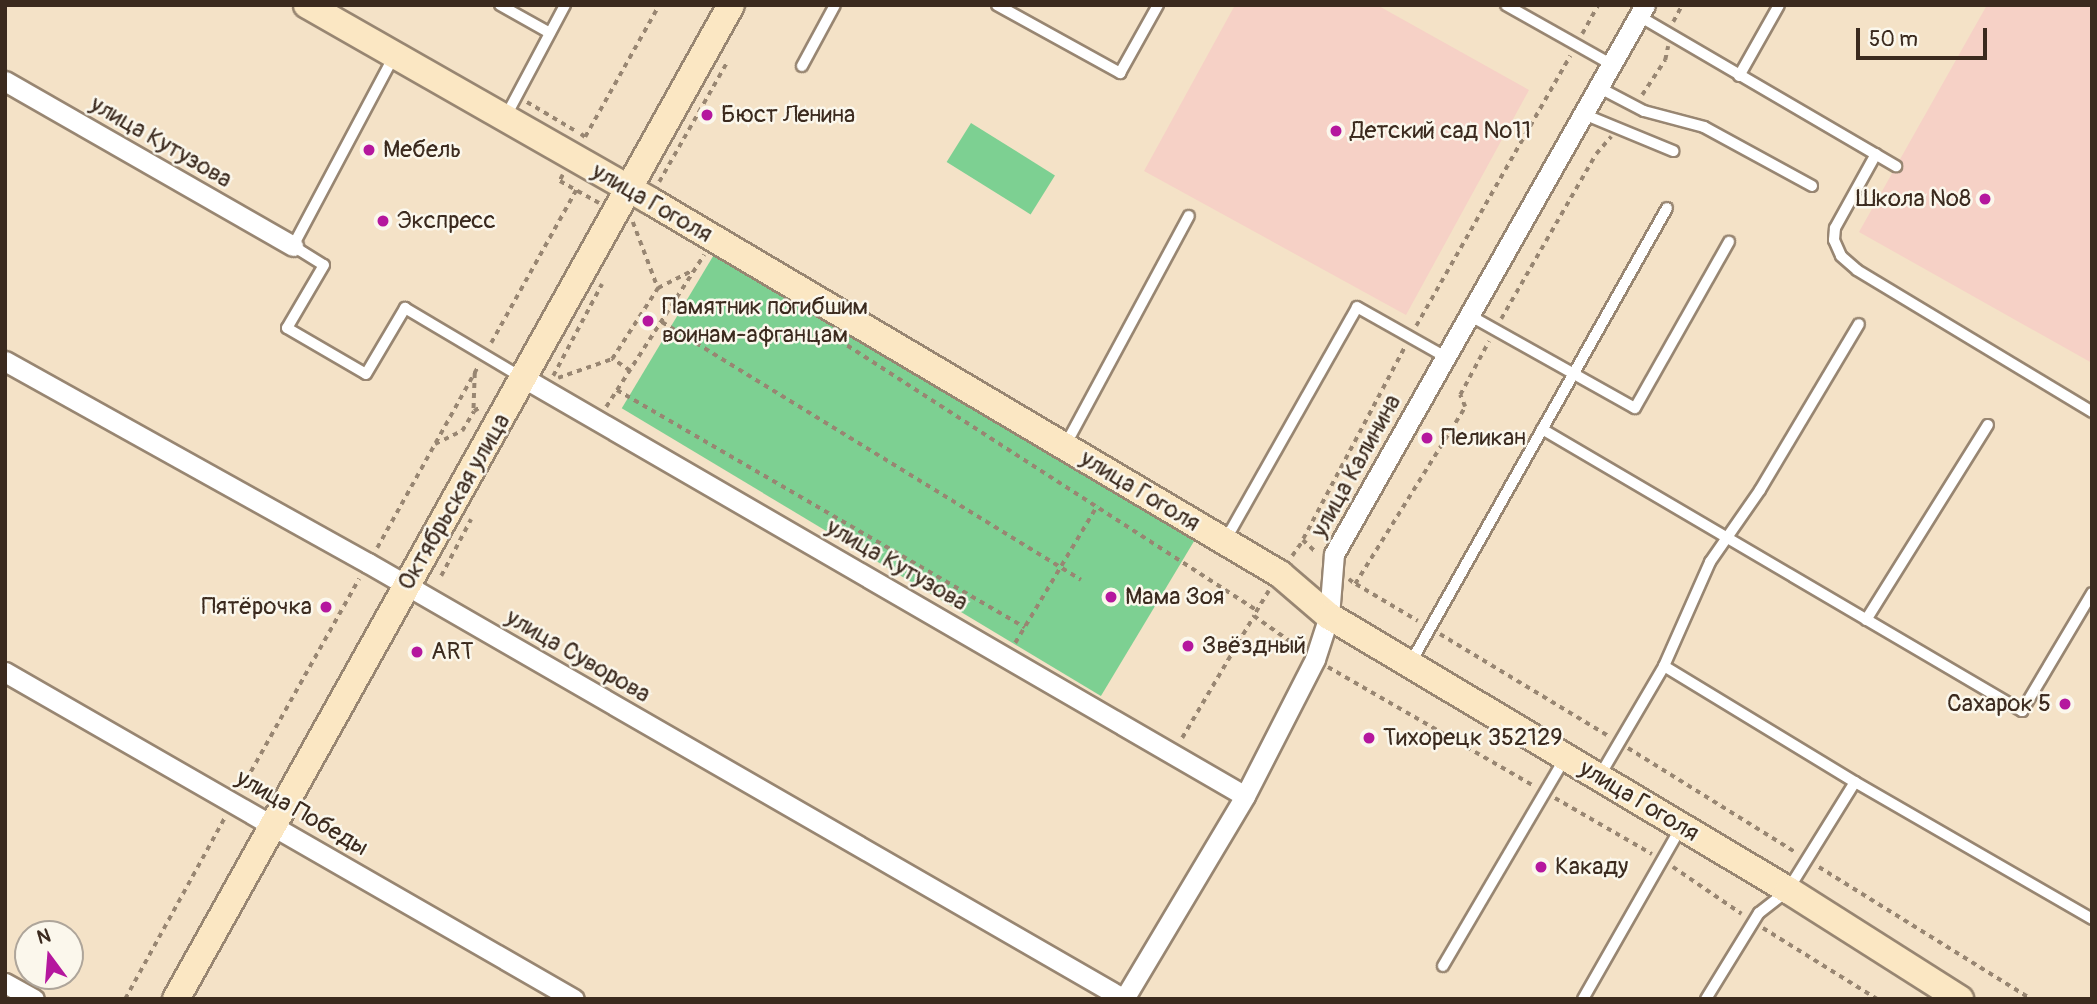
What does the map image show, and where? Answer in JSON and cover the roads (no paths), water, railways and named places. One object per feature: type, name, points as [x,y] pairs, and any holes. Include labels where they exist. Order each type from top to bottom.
[{"type":"main road","name":"улица Гоголя","points":[[307,5],[394,55],[511,107],[630,189],[1280,574],[1329,616],[1788,890],[1960,999]]},
{"type":"main road","name":"Октябрьская улица","points":[[176,999],[731,5]]},
{"type":"street","name":"улица Калинина","points":[[1124,999],[1245,796],[1315,659],[1329,616],[1334,554],[1609,63],[1642,11]]},
{"type":"street","name":"улица Кутузова","points":[[5,81],[293,246]]},
{"type":"street","name":"улица Суворова","points":[[5,361],[407,585],[1124,999]]},
{"type":"street","name":"улица Кутузова","points":[[524,378],[1245,796]]},
{"type":"street","name":"улица Победы","points":[[5,672],[274,824],[574,999]]},
{"type":"street","points":[[5,983],[34,999]]},
{"type":"lane","points":[[500,5],[550,33]]},
{"type":"lane","points":[[511,107],[565,5]]},
{"type":"lane","points":[[802,66],[835,5]]},
{"type":"lane","points":[[997,5],[1121,73],[1158,5]]},
{"type":"lane","points":[[1506,5],[1609,63]]},
{"type":"lane","points":[[1739,76],[1779,5]]},
{"type":"lane","points":[[1642,11],[1670,35],[1896,166]]},
{"type":"lane","points":[[394,55],[293,246],[324,265],[287,328],[366,374],[405,309],[524,378]]},
{"type":"lane","points":[[1596,86],[1634,106],[1704,127],[1812,186]]},
{"type":"lane","points":[[1581,113],[1673,151]]},
{"type":"lane","points":[[1876,155],[1835,228],[1833,240],[1842,256],[1878,283],[2092,412]]},
{"type":"lane","points":[[1409,664],[1667,208]]},
{"type":"lane","points":[[1065,447],[1189,216]]},
{"type":"lane","points":[[1468,314],[1635,408],[1729,242]]},
{"type":"lane","points":[[1224,541],[1357,307],[1444,356]]},
{"type":"lane","points":[[1598,777],[1664,666],[1726,537],[1760,490],[1859,324]]},
{"type":"lane","points":[[1866,620],[1988,425]]},
{"type":"lane","points":[[1542,429],[2022,711],[2092,593]]},
{"type":"lane","points":[[1664,666],[1855,782],[2088,917],[2092,904]]},
{"type":"lane","points":[[1443,966],[1565,757]]},
{"type":"lane","points":[[1706,999],[1754,922],[1788,890],[1855,782]]},
{"type":"lane","points":[[1583,999],[1682,827]]},
{"type":"place","name":"Бюст Ленина","points":[[707,115]]},
{"type":"place","name":"Детский сад №11","points":[[1336,131]]},
{"type":"place","name":"Мебель","points":[[369,150]]},
{"type":"place","name":"Школа №8","points":[[1985,199]]},
{"type":"place","name":"Экспресс","points":[[383,221]]},
{"type":"place","name":"Памятник погибшим воинам-афганцам","points":[[648,321]]},
{"type":"place","name":"Пеликан","points":[[1427,438]]},
{"type":"place","name":"Мама Зоя","points":[[1111,597]]},
{"type":"place","name":"Пятёрочка","points":[[326,607]]},
{"type":"place","name":"Звёздный","points":[[1188,646]]},
{"type":"place","name":"ART","points":[[417,652]]},
{"type":"place","name":"Сахарок 5","points":[[2065,704]]},
{"type":"place","name":"Тихорецк 352129","points":[[1369,738]]},
{"type":"place","name":"Какаду","points":[[1541,867]]}]
